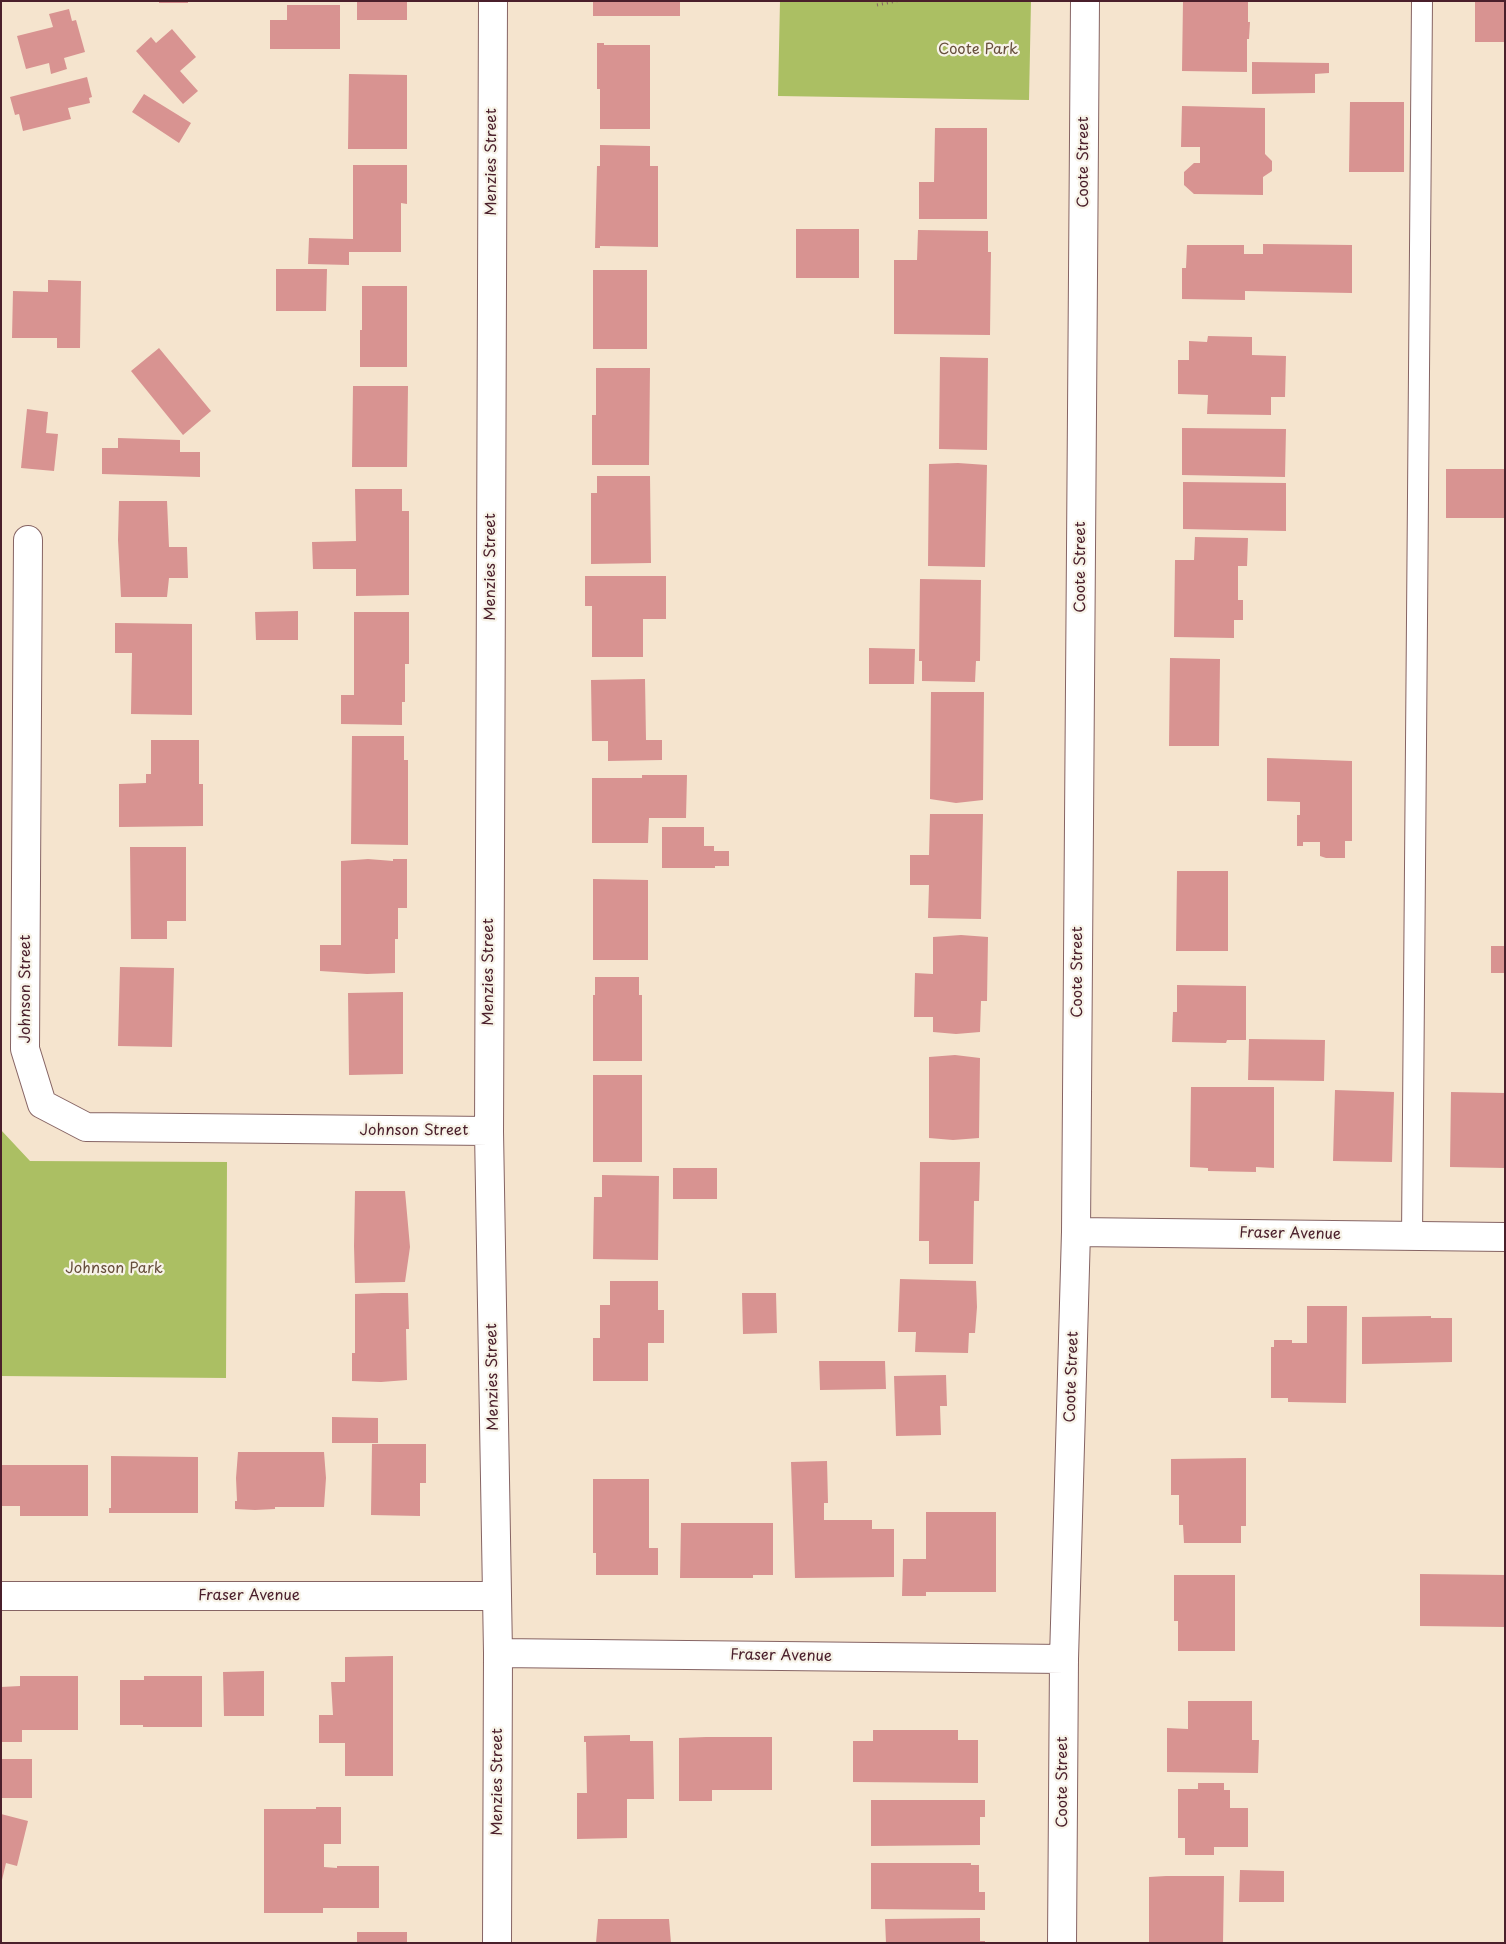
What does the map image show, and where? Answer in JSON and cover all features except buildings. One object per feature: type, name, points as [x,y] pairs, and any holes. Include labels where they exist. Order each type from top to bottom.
[{"type":"street","name":"Menzies Street","points":[[493,1],[489,1131],[498,1653],[497,1943]]},
{"type":"street","name":"Coote Street","points":[[1062,1943],[1064,1659],[1076,1232],[1085,1]]},
{"type":"street","name":"Johnson Street","points":[[28,540],[25,1049],[42,1104],[86,1127],[489,1131]]},
{"type":"street","name":"Fraser Avenue","points":[[1076,1232],[1505,1237]]},
{"type":"street","name":"Fraser Avenue","points":[[1,1596],[496,1596]]},
{"type":"street","name":"Fraser Avenue","points":[[498,1653],[1064,1659]]},
{"type":"lane","points":[[1412,1236],[1422,1]]},
{"type":"path","points":[[877,5],[897,1]]},
{"type":"green space","name":"Coote Park","points":[[780,1],[1031,1],[1029,100],[778,96]]},
{"type":"green space","name":"Johnson Park","points":[[1,1130],[30,1161],[227,1162],[226,1378],[1,1376]]}]
